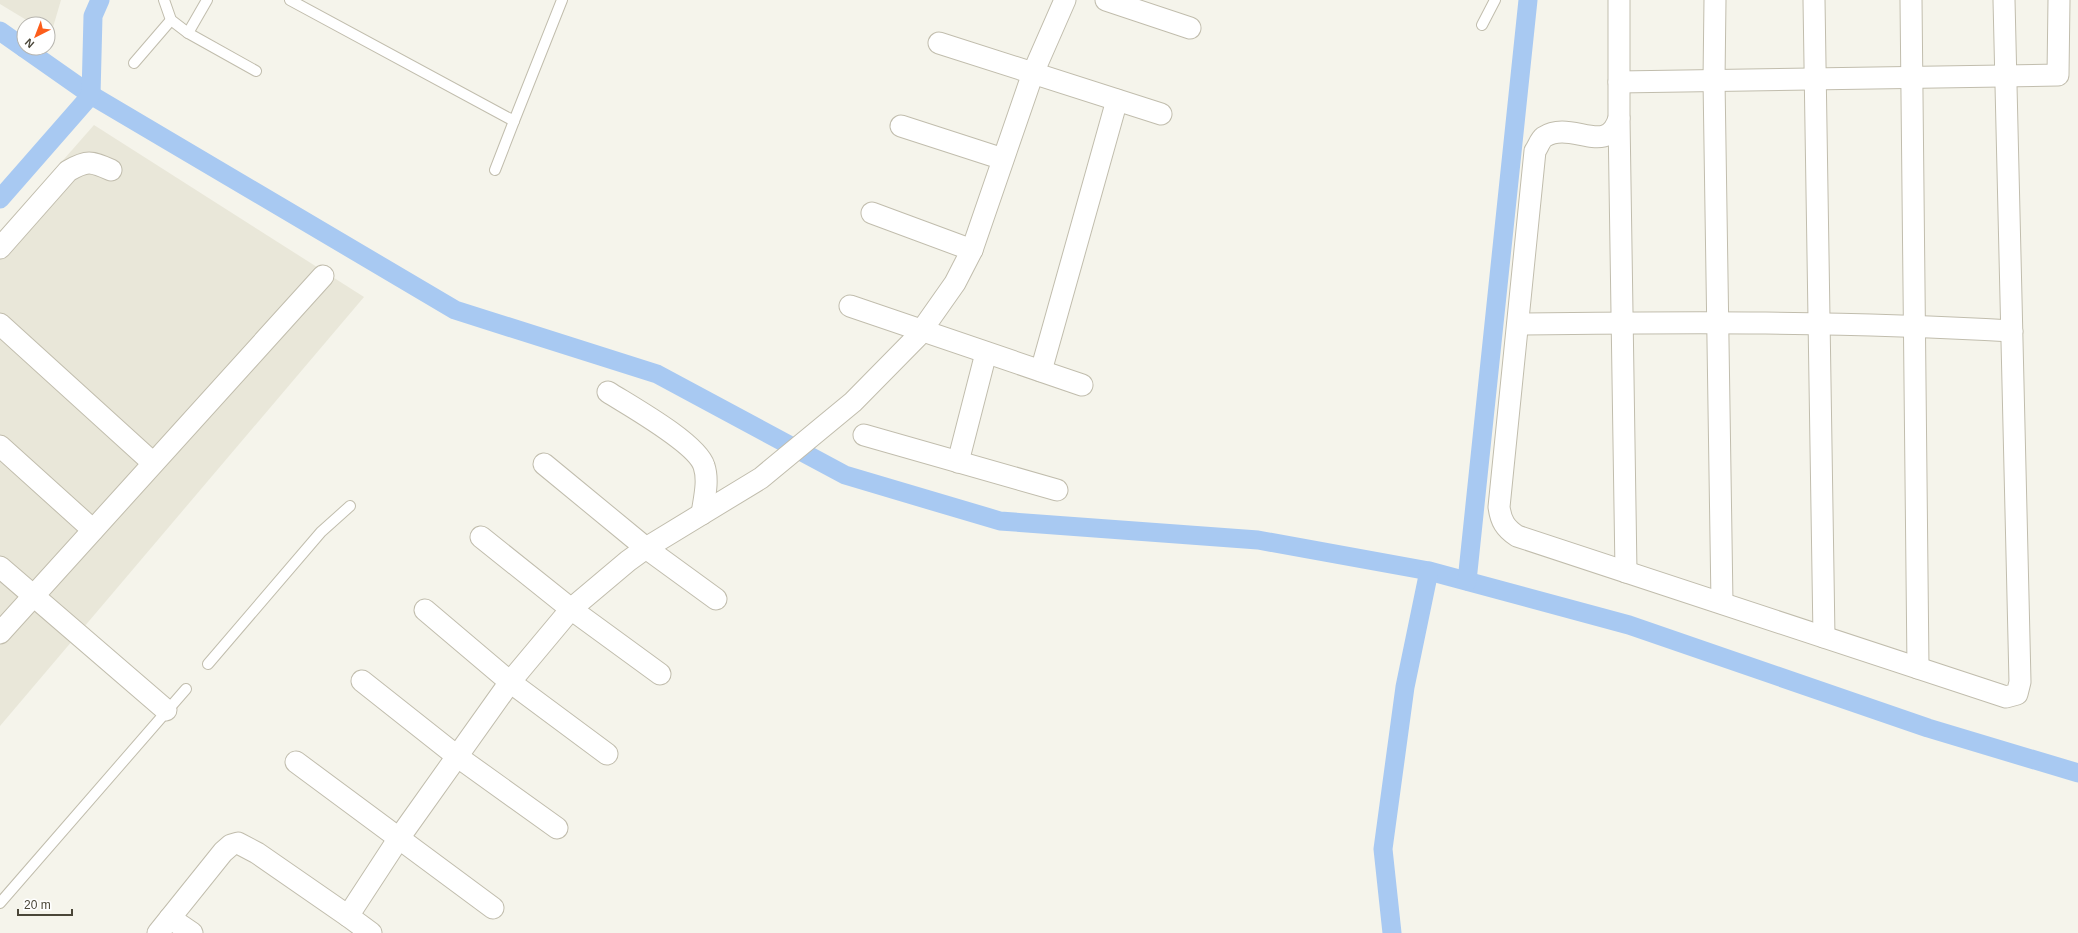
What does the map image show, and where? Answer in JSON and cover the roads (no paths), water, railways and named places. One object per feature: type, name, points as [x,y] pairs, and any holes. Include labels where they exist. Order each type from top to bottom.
[{"type":"street","points":[[348,916],[399,838],[510,682],[571,609],[646,548],[761,478],[853,402],[900,356],[921,330],[954,283],[972,250],[1033,73],[1065,0]]},
{"type":"street","points":[[1106,0],[1190,28]]},
{"type":"street","points":[[1619,0],[1619,118],[1626,572]]},
{"type":"street","points":[[1715,0],[1714,80],[1722,604]]},
{"type":"street","points":[[1814,0],[1824,637]]},
{"type":"street","points":[[1911,0],[1918,668]]},
{"type":"street","points":[[1619,118],[1616,128],[1610,135],[1600,137],[1562,132],[1542,138],[1535,150],[1499,506],[1500,517],[1506,529],[1517,536],[2006,697],[2017,694],[2020,682],[2007,76],[2004,0]]},
{"type":"street","points":[[1619,82],[2058,75],[2059,0]]},
{"type":"street","points":[[939,43],[1161,114]]},
{"type":"street","points":[[1041,371],[1117,100]]},
{"type":"street","points":[[901,126],[1003,159]]},
{"type":"street","points":[[0,248],[68,171],[81,164],[92,162],[111,170]]},
{"type":"street","points":[[872,212],[972,250]]},
{"type":"street","points":[[0,633],[323,276]]},
{"type":"street","points":[[850,306],[1082,385]]},
{"type":"street","points":[[1518,324],[1718,324],[1819,322],[1914,325],[2012,331]]},
{"type":"street","points":[[0,324],[153,464]]},
{"type":"street","points":[[958,462],[986,353]]},
{"type":"street","points":[[608,392],[666,429],[692,448],[704,465],[706,479],[702,514]]},
{"type":"street","points":[[864,435],[1057,490]]},
{"type":"street","points":[[0,446],[93,530]]},
{"type":"street","points":[[544,464],[646,548],[716,599]]},
{"type":"street","points":[[481,537],[571,609],[660,674]]},
{"type":"street","points":[[0,567],[166,710]]},
{"type":"street","points":[[425,610],[510,682],[607,754]]},
{"type":"street","points":[[362,681],[458,757],[557,828]]},
{"type":"street","points":[[296,762],[493,908]]},
{"type":"street","points":[[192,933],[164,926],[223,852],[231,845],[238,843],[257,853],[371,933]]},
{"type":"lane","points":[[164,0],[171,20],[188,33],[256,71]]},
{"type":"lane","points":[[188,33],[207,0]]},
{"type":"lane","points":[[290,0],[514,121]]},
{"type":"lane","points":[[495,170],[562,0]]},
{"type":"lane","points":[[1482,25],[1495,0]]},
{"type":"lane","points":[[134,63],[171,20]]},
{"type":"lane","points":[[208,664],[321,532],[350,506]]},
{"type":"lane","points":[[0,903],[166,710],[186,689]]},
{"type":"waterway","points":[[0,199],[91,95],[93,16],[100,0]]},
{"type":"waterway","points":[[1467,581],[1528,0]]},
{"type":"waterway","points":[[0,31],[16,42]]},
{"type":"waterway","points":[[35,56],[91,95],[455,310],[657,374],[845,475],[1000,521],[1258,540],[1429,571],[1629,625],[1928,728],[2078,773]]},
{"type":"waterway","points":[[1392,933],[1383,849],[1405,687],[1429,571]]}]
